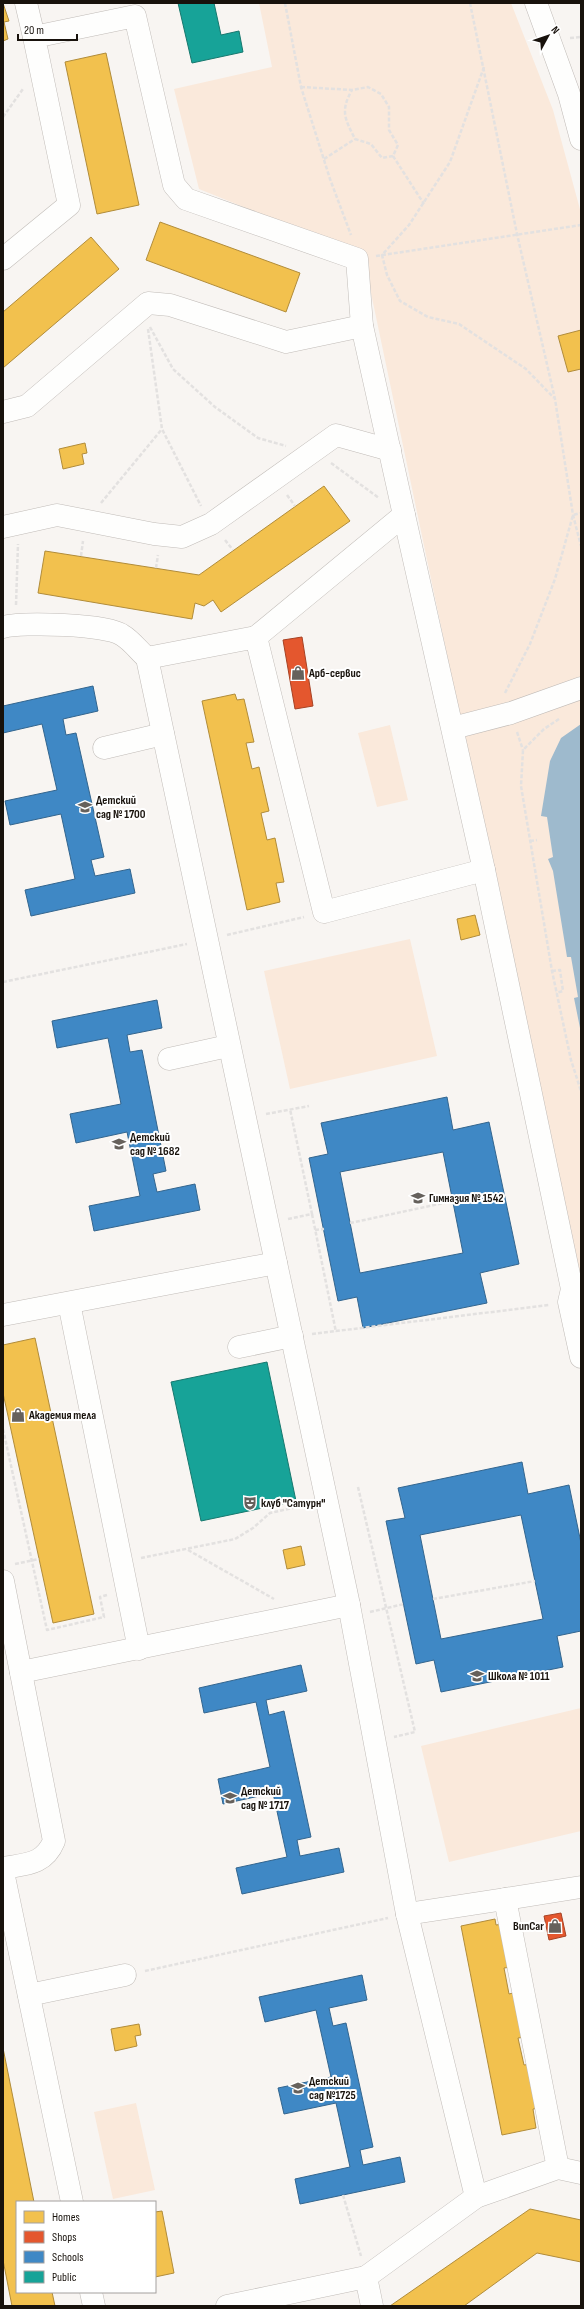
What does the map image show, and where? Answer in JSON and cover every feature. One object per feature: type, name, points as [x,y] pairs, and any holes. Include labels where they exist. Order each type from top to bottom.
[{"type":"street","points":[[3,259],[69,205],[26,3]]},
{"type":"street","points":[[536,3],[569,94],[581,139]]},
{"type":"street","points":[[34,37],[135,16],[174,185],[186,199],[356,259],[362,326],[484,870],[572,1289],[569,1302],[581,1357]]},
{"type":"street","points":[[3,412],[27,406],[147,313],[170,305],[286,342],[362,326]]},
{"type":"street","points":[[11,533],[57,515],[85,529],[182,537],[217,531],[322,455],[336,435],[390,450]]},
{"type":"street","points":[[147,658],[256,637],[404,515]]},
{"type":"street","points":[[9,625],[87,626],[122,634],[147,658],[228,1046],[349,1605],[407,1914],[476,2197]]},
{"type":"street","points":[[256,637],[324,912],[484,870]]},
{"type":"street","points":[[453,728],[492,718],[581,688]]},
{"type":"street","points":[[104,748],[163,734]]},
{"type":"street","points":[[169,1059],[228,1046]]},
{"type":"street","points":[[3,1315],[276,1263]]},
{"type":"street","points":[[69,1303],[140,1649]]},
{"type":"street","points":[[240,1347],[292,1336]]},
{"type":"street","points":[[3,1868],[42,1860],[50,1852],[54,1841],[21,1672],[7,1573]]},
{"type":"street","points":[[21,1672],[140,1649],[349,1605]]},
{"type":"street","points":[[3,1872],[72,2201]]},
{"type":"street","points":[[407,1914],[581,1887]]},
{"type":"street","points":[[505,1899],[558,2168]]},
{"type":"street","points":[[29,1995],[125,1976]]},
{"type":"street","points":[[227,2306],[366,2277],[476,2197],[558,2168],[581,2173]]},
{"type":"street","points":[[366,2277],[372,2306]]},
{"type":"street","points":[[91,2293],[94,2306]]},
{"type":"path","points":[[284,3],[301,87],[324,158],[354,242]]},
{"type":"path","points":[[470,3],[517,234],[554,399],[572,515],[581,546]]},
{"type":"path","points":[[3,117],[40,66]]},
{"type":"path","points":[[382,254],[409,225],[450,162],[484,66]]},
{"type":"path","points":[[301,87],[352,90],[368,87],[381,94],[389,106],[389,130],[398,146],[393,156]]},
{"type":"path","points":[[352,90],[344,103],[345,120],[356,139],[372,144],[382,158],[393,156]]},
{"type":"path","points":[[324,158],[356,139]]},
{"type":"path","points":[[393,156],[424,204]]},
{"type":"path","points":[[369,257],[581,225]]},
{"type":"path","points":[[382,254],[386,275],[400,301],[428,317],[459,324],[526,369],[554,399]]},
{"type":"path","points":[[147,313],[162,429],[217,531],[233,550]]},
{"type":"path","points":[[147,313],[173,369],[215,407],[258,438],[322,455],[383,501]]},
{"type":"path","points":[[81,556],[85,529],[162,429]]},
{"type":"path","points":[[285,492],[295,506]]},
{"type":"path","points":[[572,515],[581,513]]},
{"type":"path","points":[[492,718],[502,703],[506,690],[530,644],[555,579],[572,515]]},
{"type":"path","points":[[9,625],[11,533]]},
{"type":"path","points":[[156,568],[159,549]]},
{"type":"path","points":[[560,718],[544,729],[523,750],[521,786],[556,993],[570,1060],[581,1091]]},
{"type":"path","points":[[530,841],[537,840]]},
{"type":"path","points":[[3,982],[207,940],[324,912]]},
{"type":"path","points":[[552,972],[560,970],[563,991],[556,993]]},
{"type":"path","points":[[244,1119],[309,1106]]},
{"type":"path","points":[[290,1110],[336,1332]]},
{"type":"path","points":[[350,1223],[453,1201]]},
{"type":"path","points":[[267,1224],[312,1214]]},
{"type":"path","points":[[315,1230],[324,1229]]},
{"type":"path","points":[[292,1336],[336,1332],[569,1302]]},
{"type":"path","points":[[3,1430],[47,1630],[104,1617],[100,1597],[128,1591]]},
{"type":"path","points":[[358,1487],[415,1732],[386,1738]]},
{"type":"path","points":[[122,1562],[188,1550],[236,1539],[253,1528],[270,1512],[309,1504]]},
{"type":"path","points":[[188,1550],[275,1600]]},
{"type":"path","points":[[7,1573],[39,1559]]},
{"type":"path","points":[[433,1599],[535,1581]]},
{"type":"path","points":[[125,1976],[407,1914]]},
{"type":"path","points":[[344,2195],[366,2277]]},
{"type":"shaded area","points":[[259,3],[511,3],[553,110],[581,213],[581,1293],[363,255],[199,189],[174,89],[272,67]]},
{"type":"shaded area","points":[[390,725],[408,800],[377,807],[358,733]]},
{"type":"shaded area","points":[[410,939],[437,1056],[290,1089],[264,971]]},
{"type":"shaded area","points":[[581,1708],[581,1831],[449,1862],[421,1746]]},
{"type":"shaded area","points":[[136,2103],[155,2190],[113,2199],[94,2112]]},
{"type":"water","points":[[581,724],[581,1033],[574,998],[578,997],[571,957],[567,957],[553,871],[548,859],[553,857],[547,817],[541,816],[550,761],[561,738]]},
{"type":"building: Homes","points":[[3,3],[9,21],[4,22],[8,39],[3,41]]},
{"type":"building: Homes","points":[[106,53],[139,205],[97,214],[65,62]]},
{"type":"building: Homes","points":[[160,222],[300,273],[286,312],[146,260]]},
{"type":"building: Homes","points":[[91,237],[119,269],[3,368],[3,312]]},
{"type":"building: Homes","points":[[581,330],[581,369],[568,372],[558,336]]},
{"type":"building: Homes","points":[[85,443],[87,453],[82,454],[84,464],[63,469],[59,449]]},
{"type":"building: Homes","points":[[324,486],[350,521],[221,612],[213,600],[204,606],[195,603],[192,619],[38,593],[45,551],[199,575]]},
{"type":"building: Homes","points":[[235,694],[237,700],[244,699],[254,742],[246,743],[252,769],[259,767],[269,811],[261,813],[267,840],[275,838],[284,882],[276,883],[280,902],[247,910],[202,701]]},
{"type":"building: Homes","points":[[475,915],[480,935],[461,940],[457,919]]},
{"type":"building: Homes","points":[[35,1338],[94,1614],[53,1623],[3,1393],[3,1345]]},
{"type":"building: Homes","points":[[301,1546],[305,1565],[287,1569],[283,1550]]},
{"type":"building: Homes","points":[[495,1919],[496,1925],[503,1924],[512,1967],[504,1968],[509,1994],[517,1992],[526,2037],[518,2038],[524,2065],[531,2064],[540,2108],[533,2109],[536,2128],[502,2135],[461,1926]]},
{"type":"building: Homes","points":[[139,2024],[141,2035],[135,2036],[137,2046],[115,2051],[111,2029]]},
{"type":"building: Homes","points":[[3,2048],[34,2201],[16,2201],[16,2293],[52,2293],[55,2306],[12,2306],[3,2260]]},
{"type":"building: Homes","points":[[530,2209],[581,2220],[581,2262],[537,2253],[464,2306],[390,2306]]},
{"type":"building: Homes","points":[[162,2211],[174,2273],[156,2277],[156,2212]]},
{"type":"building: Shops","name":"Арб-сервис","points":[[302,637],[313,706],[295,709],[283,640]]},
{"type":"building: Shops","name":"BunCar","points":[[561,1913],[566,1936],[549,1940],[544,1916]]},
{"type":"building: Schools","points":[[93,686],[98,711],[63,719],[66,735],[76,733],[104,857],[91,860],[95,876],[130,869],[135,893],[31,916],[25,890],[75,879],[61,814],[10,825],[5,801],[57,790],[42,724],[3,733],[3,706]]},
{"type":"building: Schools","points":[[157,1000],[162,1028],[127,1035],[130,1052],[142,1050],[166,1171],[153,1174],[157,1192],[195,1184],[200,1210],[94,1231],[89,1206],[140,1196],[127,1132],[76,1143],[70,1114],[121,1104],[108,1038],[57,1048],[52,1021]]},
{"type":"building: Schools","points":[[447,1097],[453,1130],[489,1122],[519,1264],[480,1273],[487,1303],[363,1328],[357,1297],[338,1301],[309,1158],[328,1154],[321,1123]],"holes":[[[443,1152],[463,1253],[360,1273],[340,1172]]]},
{"type":"building: Schools","points":[[522,1462],[528,1494],[569,1485],[581,1543],[581,1631],[557,1636],[563,1667],[441,1692],[434,1660],[416,1664],[386,1521],[405,1518],[398,1488]],"holes":[[[521,1515],[543,1619],[441,1639],[420,1535]]]},
{"type":"building: Schools","points":[[301,1665],[307,1691],[266,1700],[269,1715],[284,1711],[311,1837],[297,1840],[300,1856],[339,1848],[344,1872],[242,1894],[236,1868],[287,1857],[273,1793],[223,1804],[218,1779],[270,1767],[256,1702],[204,1713],[199,1688]]},
{"type":"building: Schools","points":[[362,1975],[367,2000],[329,2008],[333,2026],[346,2023],[373,2147],[360,2150],[363,2165],[400,2157],[405,2182],[300,2204],[295,2179],[350,2167],[336,2103],[284,2114],[278,2088],[331,2077],[316,2010],[265,2022],[259,1997]]},
{"type":"building: Public","points":[[178,3],[214,3],[221,35],[239,31],[243,52],[192,63]]},
{"type":"building: Public","points":[[267,1362],[296,1501],[201,1521],[171,1382]]},
{"type":"place","name":"Арб-сервис","points":[[298,673]]},
{"type":"place","name":"Детский сад № 1700","points":[[85,807]]},
{"type":"place","name":"Детский сад № 1682","points":[[119,1144]]},
{"type":"place","name":"Гимназия № 1542","points":[[418,1198]]},
{"type":"place","name":"Академия тела","points":[[18,1415]]},
{"type":"place","name":"клуб \"Сатурн\"","points":[[250,1503]]},
{"type":"place","name":"Школа № 1011","points":[[477,1676]]},
{"type":"place","name":"Детский сад № 1717","points":[[230,1798]]},
{"type":"place","name":"BunCar","points":[[555,1926]]},
{"type":"place","name":"Детский сад №1725","points":[[298,2088]]}]
